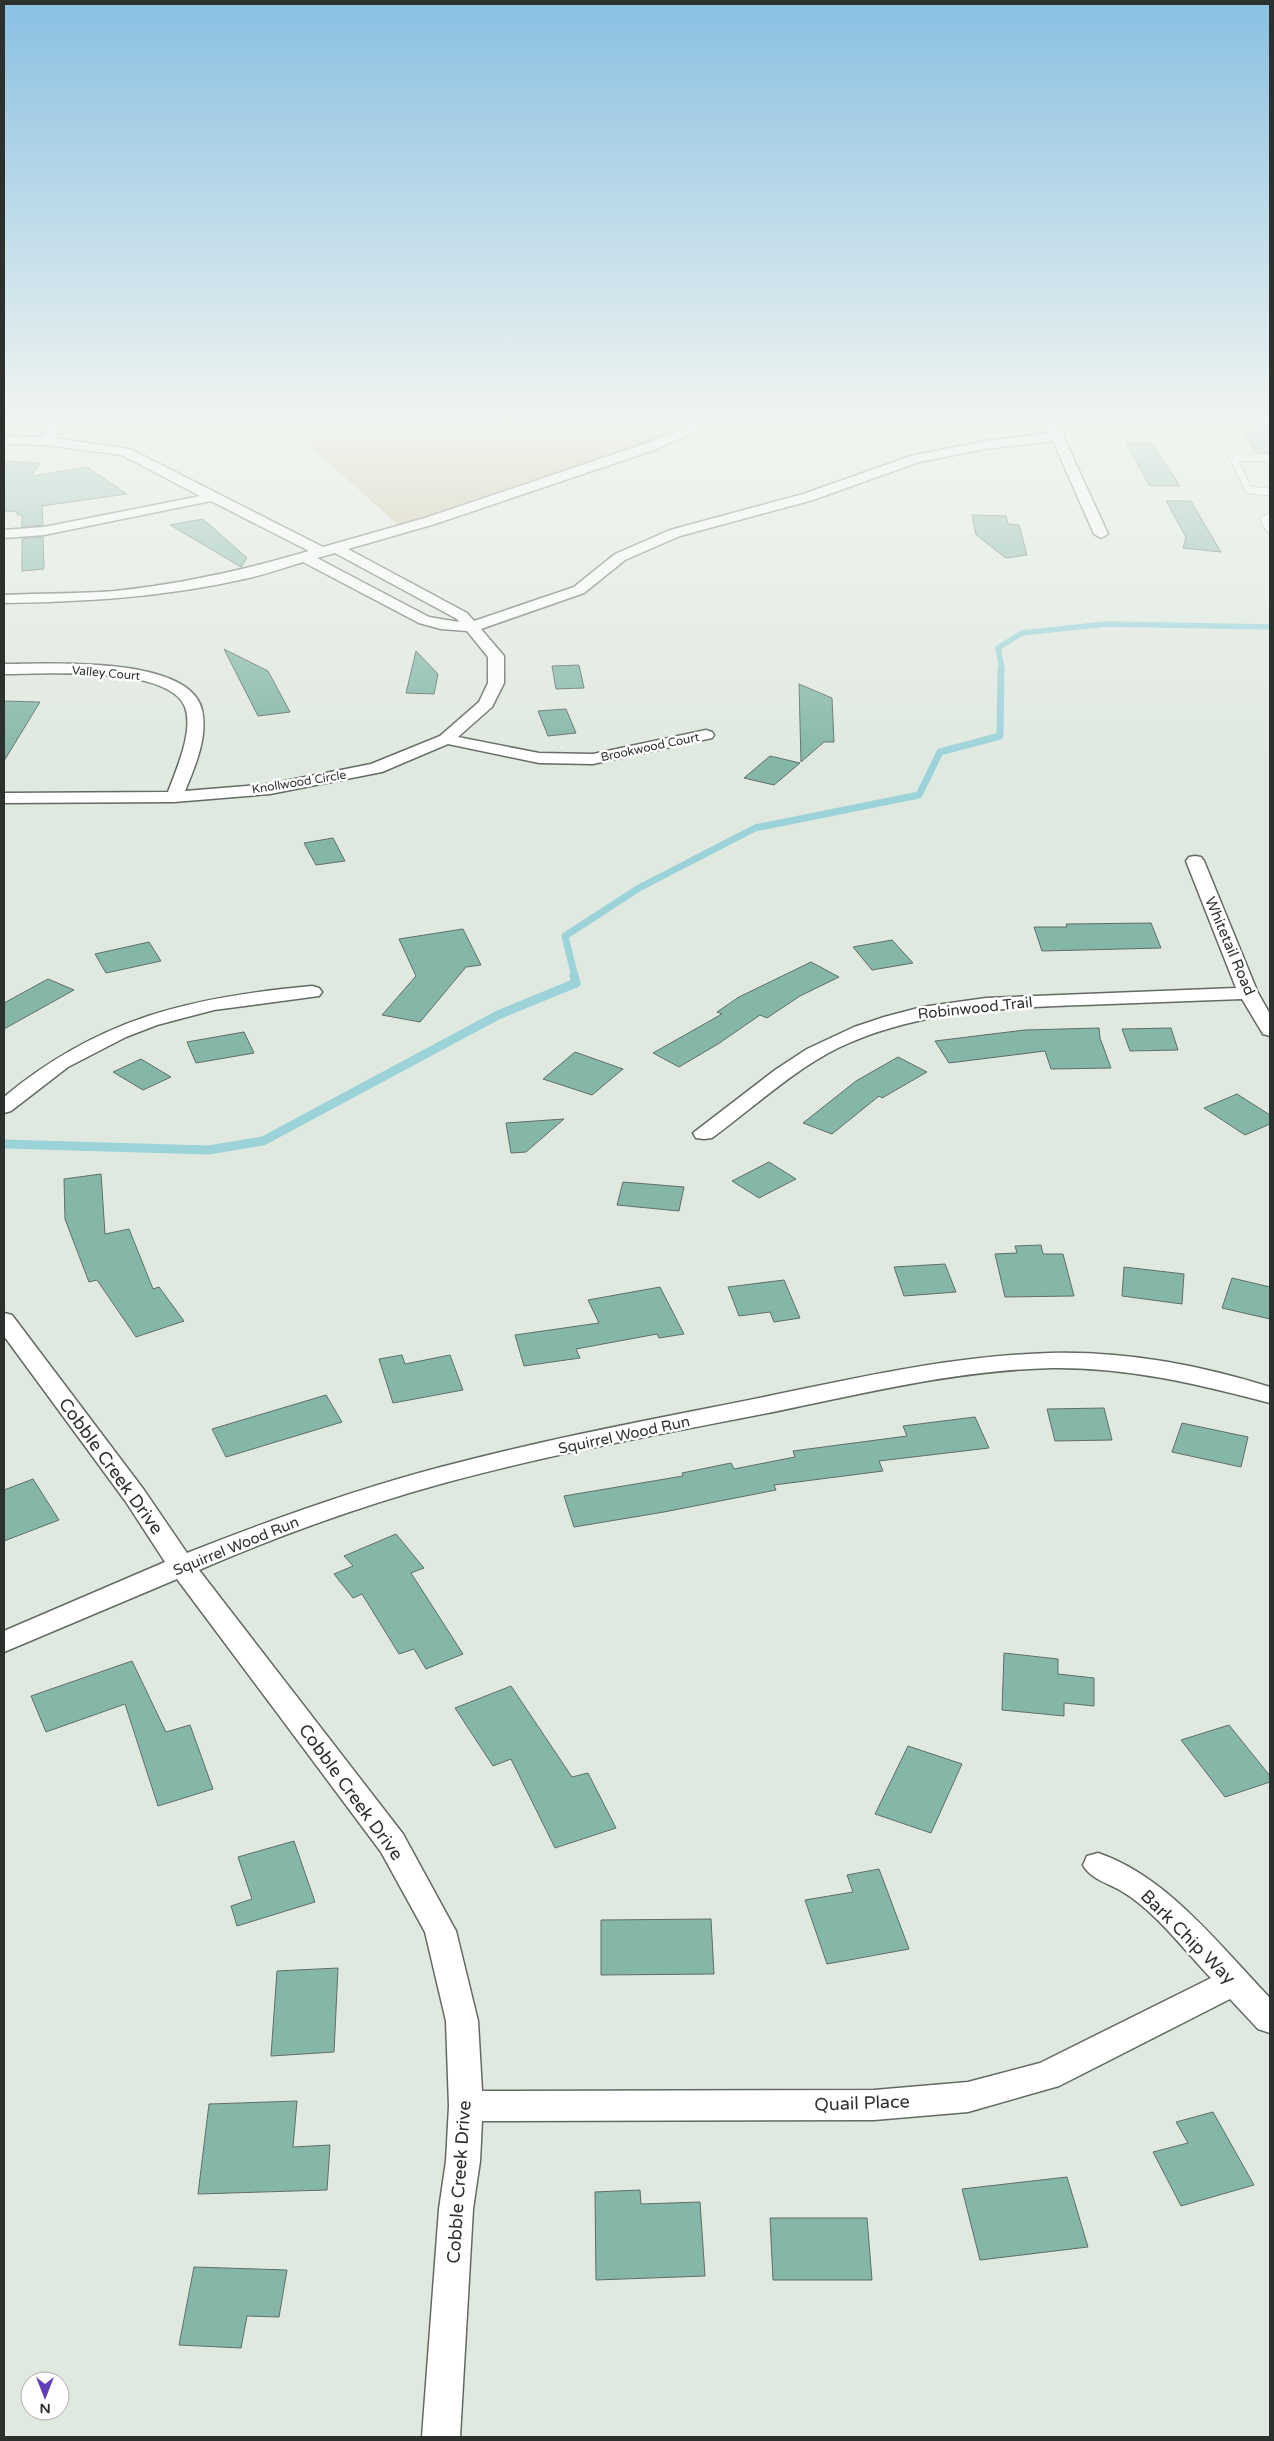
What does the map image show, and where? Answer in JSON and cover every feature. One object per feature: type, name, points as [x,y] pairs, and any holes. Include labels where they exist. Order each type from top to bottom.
[{"type":"street","points":[[289,536],[323,553]]},
{"type":"street","points":[[4,599],[114,595],[180,586],[242,575],[338,549],[378,536]]},
{"type":"street","points":[[306,558],[424,620],[441,625],[470,627],[579,590],[620,557],[668,536]]},
{"type":"street","name":"Knollwood Circle","points":[[4,798],[174,797],[270,789],[376,768],[446,739],[486,704],[496,683],[496,656],[462,616],[338,549]]},
{"type":"street","name":"Valley Court","points":[[4,669],[132,673],[164,681],[184,694],[194,708],[193,747],[174,797]]},
{"type":"street","name":"Brookwood Court","points":[[446,739],[539,758],[594,759],[706,735]]},
{"type":"street","name":"Whitetail Road","points":[[1194,861],[1248,993],[1270,1030]]},
{"type":"street","points":[[4,1107],[62,1062],[129,1029],[174,1014],[224,1003],[276,994],[312,992]]},
{"type":"street","name":"Robinwood Trail","points":[[704,1133],[735,1112],[792,1068],[831,1044],[877,1025],[919,1012],[1002,1002],[1248,993]]},
{"type":"street","name":"Cobble Creek Drive","points":[[4,1320],[135,1496],[182,1567],[392,1843],[440,1931],[462,2021],[466,2106],[463,2161],[456,2209],[442,2437]]},
{"type":"street","name":"Squirrel Wood Run","points":[[4,1642],[276,1528],[406,1485],[509,1460],[847,1389],[969,1368],[1027,1362],[1100,1363],[1158,1369],[1270,1395]]},
{"type":"street","name":"Bark Chip Way","points":[[1098,1865],[1134,1883],[1159,1903],[1270,2019]]},
{"type":"street","name":"Quail Place","points":[[466,2106],[874,2105],[968,2097],[1047,2076],[1233,1982]]},
{"type":"building","points":[[188,536],[222,536],[247,558],[241,567]]},
{"type":"building","points":[[977,536],[1022,536],[1027,555],[1006,558]]},
{"type":"building","points":[[1212,536],[1221,552],[1183,548],[1186,537]]},
{"type":"building","points":[[43,537],[44,569],[22,571],[22,539]]},
{"type":"building","points":[[224,649],[268,671],[290,712],[258,716]]},
{"type":"building","points":[[416,651],[438,674],[434,694],[406,693]]},
{"type":"building","points":[[579,665],[584,688],[556,689],[552,666]]},
{"type":"building","points":[[799,684],[832,698],[834,742],[824,742],[801,762]]},
{"type":"building","points":[[4,701],[40,702],[4,761]]},
{"type":"building","points":[[566,709],[576,733],[548,736],[538,711]]},
{"type":"building","points":[[770,756],[800,763],[774,785],[744,778]]},
{"type":"building","points":[[333,838],[345,861],[316,865],[304,843]]},
{"type":"building","points":[[1151,923],[1161,948],[1042,951],[1034,927],[1067,927],[1066,924]]},
{"type":"building","points":[[463,929],[481,965],[466,967],[420,1022],[382,1015],[416,976],[399,939]]},
{"type":"building","points":[[892,940],[913,963],[872,970],[853,947]]},
{"type":"building","points":[[149,942],[161,961],[106,973],[95,954]]},
{"type":"building","points":[[811,962],[839,977],[800,996],[767,1018],[760,1015],[718,1044],[679,1067],[653,1053],[722,1014],[717,1012],[739,997]]},
{"type":"building","points":[[48,979],[74,990],[4,1029],[4,1003]]},
{"type":"building","points":[[1099,1028],[1100,1038],[1111,1068],[1051,1069],[1045,1051],[949,1063],[935,1041],[1025,1030]]},
{"type":"building","points":[[1171,1028],[1178,1050],[1130,1051],[1122,1029]]},
{"type":"building","points":[[244,1032],[254,1053],[196,1063],[187,1042]]},
{"type":"building","points":[[575,1052],[623,1069],[592,1095],[543,1079]]},
{"type":"building","points":[[898,1057],[927,1072],[882,1098],[879,1096],[832,1134],[803,1123],[856,1081]]},
{"type":"building","points":[[141,1059],[171,1077],[143,1090],[113,1072]]},
{"type":"building","points":[[1237,1094],[1270,1115],[1270,1124],[1245,1135],[1204,1108]]},
{"type":"building","points":[[564,1119],[526,1152],[511,1153],[506,1123]]},
{"type":"building","points":[[769,1162],[796,1179],[759,1198],[732,1181]]},
{"type":"building","points":[[101,1174],[105,1234],[129,1229],[153,1289],[159,1287],[184,1321],[136,1337],[97,1280],[89,1282],[65,1219],[64,1179]]},
{"type":"building","points":[[623,1182],[684,1187],[679,1211],[617,1205]]},
{"type":"building","points":[[1041,1245],[1043,1254],[1063,1254],[1074,1296],[1005,1297],[995,1254],[1017,1253],[1015,1246]]},
{"type":"building","points":[[945,1264],[956,1292],[904,1296],[894,1267]]},
{"type":"building","points":[[1124,1267],[1184,1274],[1182,1304],[1122,1296]]},
{"type":"building","points":[[1232,1278],[1270,1287],[1270,1319],[1222,1308]]},
{"type":"building","points":[[784,1280],[800,1318],[774,1322],[770,1312],[739,1316],[728,1287]]},
{"type":"building","points":[[660,1287],[684,1334],[659,1338],[657,1334],[576,1349],[580,1358],[524,1366],[515,1335],[599,1323],[588,1300]]},
{"type":"building","points":[[402,1355],[405,1364],[450,1355],[463,1390],[393,1403],[379,1359]]},
{"type":"building","points":[[326,1395],[342,1422],[226,1457],[212,1429]]},
{"type":"building","points":[[1104,1408],[1112,1440],[1055,1441],[1047,1409]]},
{"type":"building","points":[[975,1417],[989,1448],[879,1461],[883,1471],[774,1485],[776,1490],[574,1527],[564,1496],[683,1476],[682,1473],[731,1463],[734,1469],[795,1457],[793,1451],[907,1436],[903,1426]]},
{"type":"building","points":[[1182,1423],[1248,1437],[1241,1467],[1172,1452]]},
{"type":"building","points":[[33,1479],[59,1520],[4,1541],[4,1490]]},
{"type":"building","points":[[396,1534],[424,1568],[411,1573],[463,1654],[426,1669],[414,1649],[399,1654],[362,1594],[353,1598],[334,1574],[353,1566],[344,1556]]},
{"type":"building","points":[[1004,1653],[1058,1659],[1058,1674],[1094,1678],[1094,1706],[1064,1703],[1064,1716],[1002,1710]]},
{"type":"building","points":[[132,1661],[166,1732],[190,1725],[213,1789],[158,1806],[125,1704],[46,1732],[31,1696]]},
{"type":"building","points":[[511,1686],[572,1777],[588,1773],[616,1828],[555,1848],[511,1759],[493,1766],[455,1708]]},
{"type":"building","points":[[1229,1725],[1270,1776],[1270,1782],[1225,1797],[1181,1740]]},
{"type":"building","points":[[908,1746],[962,1764],[931,1833],[875,1814]]},
{"type":"building","points":[[294,1841],[315,1902],[237,1926],[231,1906],[252,1899],[238,1857]]},
{"type":"building","points":[[879,1869],[909,1949],[827,1964],[805,1900],[853,1892],[847,1875]]},
{"type":"building","points":[[711,1919],[714,1974],[601,1975],[601,1920]]},
{"type":"building","points":[[338,1968],[334,2052],[271,2056],[277,1971]]},
{"type":"building","points":[[297,2101],[293,2147],[330,2145],[327,2190],[198,2194],[209,2104]]},
{"type":"building","points":[[1213,2112],[1254,2185],[1181,2206],[1153,2152],[1188,2143],[1176,2122]]},
{"type":"building","points":[[1067,2177],[1088,2247],[980,2260],[962,2189]]},
{"type":"building","points":[[640,2190],[641,2204],[700,2202],[705,2276],[596,2280],[595,2192]]},
{"type":"building","points":[[770,2218],[867,2218],[872,2280],[773,2280]]},
{"type":"building","points":[[194,2267],[287,2270],[279,2317],[247,2316],[241,2348],[179,2345]]},
{"type":"waterway","points":[[1002,669],[998,648],[1022,633],[1106,624],[1270,627]]},
{"type":"waterway","points":[[575,977],[565,936],[639,888],[755,828],[919,795],[940,752],[1000,736],[1001,668]]},
{"type":"waterway","points":[[4,1144],[209,1150],[263,1141],[498,1015],[576,983],[574,975]]}]
